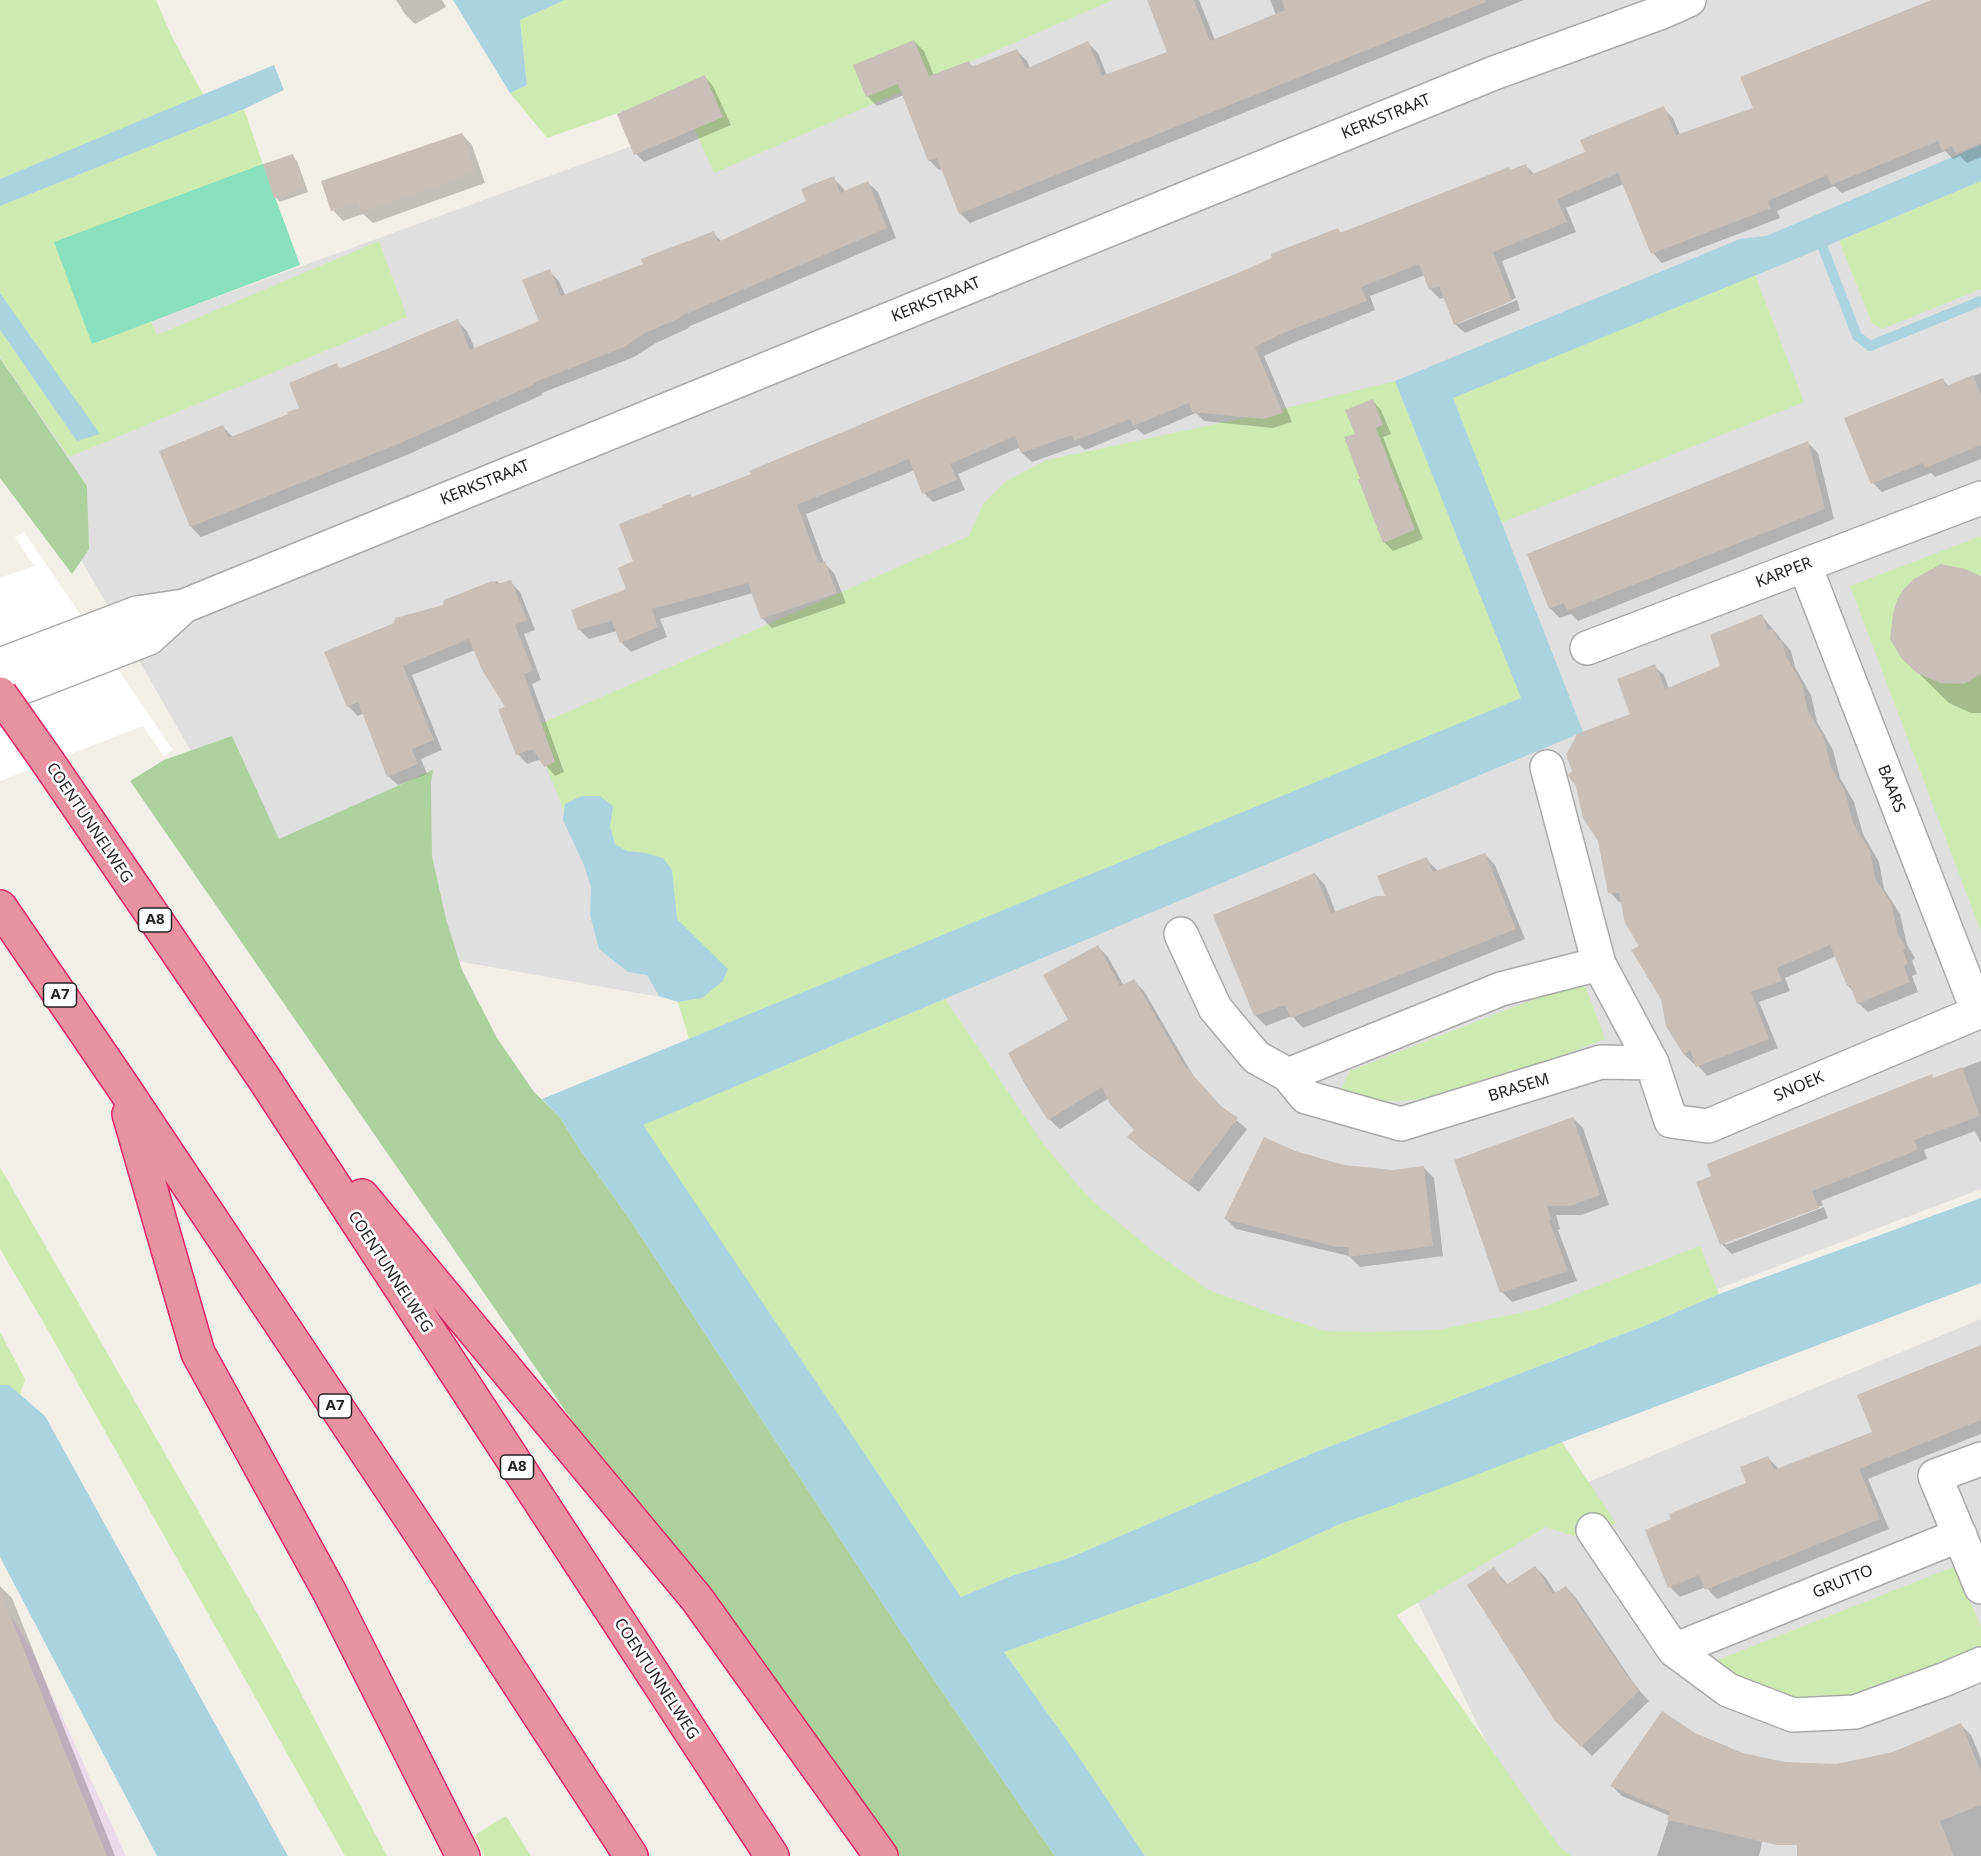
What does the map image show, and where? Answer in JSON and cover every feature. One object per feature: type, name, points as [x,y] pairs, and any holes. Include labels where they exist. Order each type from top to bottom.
[{"type":"highway","name":"COENTUNNELWEG","points":[[0,695],[263,1077],[772,1856]]},
{"type":"highway","name":"A7","points":[[0,907],[121,1084],[432,1551],[631,1856]]},
{"type":"highway","name":"A8","points":[[263,1077],[697,1599],[881,1856]]},
{"type":"highway","points":[[121,1084],[198,1353],[329,1591],[463,1856]]},
{"type":"street","name":"KERKSTRAAT","points":[[0,665],[137,613],[184,606],[1494,73],[1689,0]]},
{"type":"street","name":"KARPER","points":[[1587,648],[1981,498]]},
{"type":"street","name":"BAARS","points":[[1804,566],[1980,1012]]},
{"type":"street","name":"KERKSTRAAT","points":[[0,695],[148,638],[184,606]]},
{"type":"street","points":[[1547,767],[1599,964],[1652,1064]]},
{"type":"street","name":"BRASEM","points":[[1181,934],[1215,1008],[1256,1057],[1288,1075],[1306,1097],[1401,1124],[1600,1062],[1652,1064]]},
{"type":"street","points":[[1288,1075],[1502,989],[1599,964]]},
{"type":"street","name":"SNOEK","points":[[1652,1064],[1671,1121],[1708,1126],[1980,1012]]},
{"type":"street","points":[[1981,1458],[1935,1476],[1981,1587]]},
{"type":"street","points":[[1593,1530],[1674,1650],[1728,1689],[1793,1715],[1855,1712],[1981,1664]]},
{"type":"street","name":"GRUTTO","points":[[1674,1650],[1960,1535]]},
{"type":"shaded area","points":[[1023,0],[1981,0],[1981,1189],[1322,1439],[861,1033],[295,932],[0,419],[0,376],[945,32]]},
{"type":"shaded area","points":[[1981,1319],[1981,1856],[1562,1856],[1501,1773],[1398,1561]]},
{"type":"shaded area","points":[[0,1598],[31,1649],[126,1856],[0,1856]]},
{"type":"green space","points":[[0,0],[156,0],[171,35],[204,96],[0,179]]},
{"type":"green space","points":[[565,0],[1113,0],[714,173],[678,92],[547,138],[510,93],[527,85],[520,20]]},
{"type":"green space","points":[[244,109],[272,191],[120,254],[157,335],[379,241],[407,317],[69,457],[0,357],[0,330],[77,441],[99,434],[0,293],[0,206]]},
{"type":"green space","points":[[263,164],[300,265],[92,344],[54,242]]},
{"type":"green space","points":[[1981,181],[1981,289],[1882,329],[1872,323],[1839,241]]},
{"type":"green space","points":[[1755,275],[1804,402],[1501,523],[1453,398]]},
{"type":"green space","points":[[0,358],[87,486],[89,549],[72,574],[0,478]]},
{"type":"green space","points":[[1395,381],[1522,698],[689,1039],[678,1002],[702,998],[727,969],[677,919],[672,870],[646,853],[627,851],[615,844],[610,827],[565,804],[564,811],[531,728],[969,536],[983,504],[1006,481],[1047,460],[1258,415]]},
{"type":"green space","points":[[1981,536],[1981,932],[1850,586]]},
{"type":"green space","points":[[232,736],[279,839],[433,770],[431,783],[432,856],[446,919],[462,970],[497,1038],[534,1092],[559,1116],[627,1215],[902,1633],[1055,1856],[871,1856],[130,781],[164,760]]},
{"type":"green space","points":[[1583,980],[1605,1039],[1489,1083],[1415,1100],[1376,1102],[1340,1091],[1350,1071]]},
{"type":"green space","points":[[945,999],[1044,1145],[1090,1199],[1154,1252],[1209,1290],[1325,1331],[1438,1330],[1538,1309],[1700,1246],[1719,1294],[1649,1324],[1318,1451],[1069,1558],[1011,1576],[961,1597],[642,1125]]},
{"type":"green space","points":[[0,1167],[276,1646],[387,1856],[345,1856],[0,1249]]},
{"type":"green space","points":[[0,1332],[25,1379],[20,1395],[9,1385],[0,1385]]},
{"type":"green space","points":[[1562,1442],[1616,1523],[1586,1540],[1546,1527],[1397,1615],[1559,1846],[1571,1856],[1145,1856],[1083,1763],[1004,1652],[1259,1561],[1340,1524]]},
{"type":"green space","points":[[1956,1566],[1981,1628],[1981,1648],[1861,1696],[1791,1700],[1760,1694],[1710,1663]]},
{"type":"green space","points":[[506,1816],[531,1856],[484,1856],[475,1835]]},
{"type":"water","points":[[453,0],[565,0],[520,20],[527,85],[510,93]]},
{"type":"water","points":[[274,65],[284,90],[244,109],[0,206],[0,179]]},
{"type":"water","points":[[1981,145],[1981,181],[1453,398],[1583,732],[643,1125],[961,1597],[1011,1576],[1069,1558],[1318,1451],[1649,1324],[1719,1294],[1981,1198],[1981,1283],[1431,1492],[1340,1524],[1259,1561],[1004,1652],[1083,1763],[1145,1856],[1055,1856],[902,1633],[627,1215],[559,1116],[542,1099],[1521,698],[1395,381],[1740,239],[1766,236]]},
{"type":"water","points":[[0,293],[100,434],[77,441],[0,330]]},
{"type":"water","points":[[582,796],[600,796],[613,806],[610,827],[615,844],[627,851],[663,858],[672,870],[677,919],[728,969],[723,981],[702,998],[678,1002],[659,996],[647,975],[628,972],[599,949],[590,915],[591,887],[584,865],[563,820],[565,804]]},
{"type":"water","points":[[0,1385],[9,1385],[45,1416],[288,1856],[157,1856],[0,1557]]},
{"type":"pier","points":[[24,532],[173,750],[164,756],[143,726],[0,781],[0,578],[34,566],[15,537]]},
{"type":"building","points":[[1147,0],[1194,0],[1210,41],[1285,10],[1282,0],[1485,0],[1486,2],[959,214],[937,158],[928,161],[898,84],[866,97],[853,65],[914,40],[929,76],[969,61],[971,67],[1017,49],[1026,69],[1088,41],[1102,76],[1167,52]]},
{"type":"building","points":[[1931,0],[1981,0],[1981,143],[1956,154],[1952,146],[1942,151],[1938,141],[1831,185],[1827,175],[1768,201],[1771,208],[1651,254],[1618,173],[1557,199],[1567,222],[1493,252],[1512,301],[1454,325],[1439,286],[1429,290],[1419,264],[1361,287],[1367,301],[1283,333],[1255,347],[1283,413],[1263,419],[1192,412],[1189,403],[1133,426],[1130,419],[1074,441],[1072,435],[1021,453],[1015,436],[950,464],[957,480],[922,494],[909,459],[797,505],[819,563],[825,561],[837,593],[761,619],[748,583],[652,609],[658,627],[620,643],[612,621],[578,630],[571,610],[626,589],[618,568],[633,561],[619,524],[690,494],[692,497],[751,474],[749,471],[922,399],[1231,276],[1272,258],[1271,254],[1338,228],[1340,233],[1509,167],[1510,170],[1526,164],[1530,175],[1585,152],[1580,140],[1664,106],[1676,135],[1753,108],[1740,77]]},
{"type":"building","points":[[705,75],[723,117],[634,155],[617,114]]},
{"type":"building","points":[[462,133],[475,172],[361,213],[357,202],[331,211],[321,181]]},
{"type":"building","points":[[293,154],[305,188],[274,198],[263,164]]},
{"type":"building","points":[[834,176],[840,193],[868,181],[887,228],[679,317],[645,333],[624,347],[533,383],[533,385],[391,447],[190,527],[159,451],[223,425],[228,438],[288,414],[287,412],[299,408],[289,383],[337,363],[339,369],[458,319],[470,350],[539,321],[522,280],[550,269],[561,296],[643,264],[641,259],[714,231],[718,242],[806,201],[801,189]]},
{"type":"building","points":[[1973,375],[1981,395],[1981,445],[1925,468],[1923,463],[1871,484],[1844,418],[1943,378],[1946,386]]},
{"type":"building","points":[[1373,399],[1383,425],[1376,428],[1415,530],[1383,543],[1344,437],[1355,434],[1345,410]]},
{"type":"building","points":[[1808,441],[1825,509],[1567,611],[1564,603],[1549,609],[1527,554]]},
{"type":"building","points":[[1941,564],[1965,569],[1981,576],[1981,674],[1964,684],[1940,683],[1917,673],[1902,659],[1890,639],[1893,614],[1897,600],[1904,589],[1914,579]]},
{"type":"building","points":[[511,580],[527,620],[515,625],[533,671],[524,674],[555,762],[544,767],[533,749],[516,755],[498,709],[505,707],[482,670],[469,639],[403,666],[434,740],[412,749],[418,764],[387,777],[358,702],[347,707],[324,652],[394,623],[395,618],[443,605],[444,600],[492,581],[497,584]]},
{"type":"building","points":[[1762,614],[1768,630],[1773,629],[1778,640],[1782,640],[1786,656],[1802,684],[1808,711],[1824,738],[1831,767],[1845,791],[1853,823],[1870,851],[1875,878],[1891,903],[1898,934],[1906,948],[1903,951],[1908,964],[1904,966],[1910,982],[1857,1004],[1830,945],[1777,968],[1782,981],[1751,992],[1769,1039],[1696,1067],[1690,1050],[1684,1055],[1666,1026],[1661,999],[1631,950],[1639,946],[1625,923],[1619,893],[1608,893],[1598,841],[1583,818],[1576,787],[1568,775],[1572,771],[1566,755],[1577,734],[1630,714],[1617,679],[1655,664],[1665,689],[1720,666],[1710,635]]},
{"type":"building","points":[[1485,853],[1516,929],[1291,1018],[1285,1005],[1254,1016],[1213,915],[1315,873],[1331,913],[1376,896],[1385,896],[1377,876],[1427,857],[1433,872]]},
{"type":"building","points":[[1098,945],[1120,986],[1134,979],[1184,1065],[1221,1106],[1238,1118],[1188,1183],[1127,1137],[1134,1130],[1110,1104],[1102,1087],[1048,1120],[1008,1053],[1068,1020],[1043,975]]},
{"type":"building","points":[[1962,1067],[1980,1116],[1914,1140],[1918,1149],[1908,1154],[1812,1191],[1819,1208],[1720,1245],[1696,1182],[1711,1176],[1707,1164],[1932,1074],[1933,1078]]},
{"type":"building","points":[[1573,1117],[1600,1195],[1570,1206],[1547,1206],[1551,1219],[1549,1220],[1568,1271],[1500,1293],[1454,1160]]},
{"type":"building","points":[[1264,1137],[1295,1151],[1344,1165],[1393,1170],[1424,1166],[1433,1246],[1348,1257],[1349,1247],[1337,1247],[1224,1219]]},
{"type":"building","points":[[1981,1345],[1981,1420],[1859,1469],[1880,1519],[1705,1590],[1699,1575],[1668,1588],[1645,1530],[1671,1519],[1669,1514],[1746,1483],[1740,1467],[1768,1456],[1774,1470],[1872,1432],[1857,1395]]},
{"type":"building","points":[[1535,1566],[1553,1594],[1566,1586],[1627,1676],[1640,1690],[1581,1747],[1555,1721],[1467,1585],[1494,1567],[1506,1585]]},
{"type":"building","points":[[1,1593],[107,1856],[0,1856]]},
{"type":"building","points":[[1662,1711],[1695,1733],[1743,1753],[1784,1762],[1837,1764],[1893,1752],[1961,1723],[1981,1772],[1981,1805],[1940,1821],[1954,1856],[1797,1856],[1797,1845],[1777,1845],[1667,1820],[1670,1812],[1610,1786]]},
{"type":"waterway","points":[[1818,235],[1857,336],[1870,346],[1981,301]]}]
